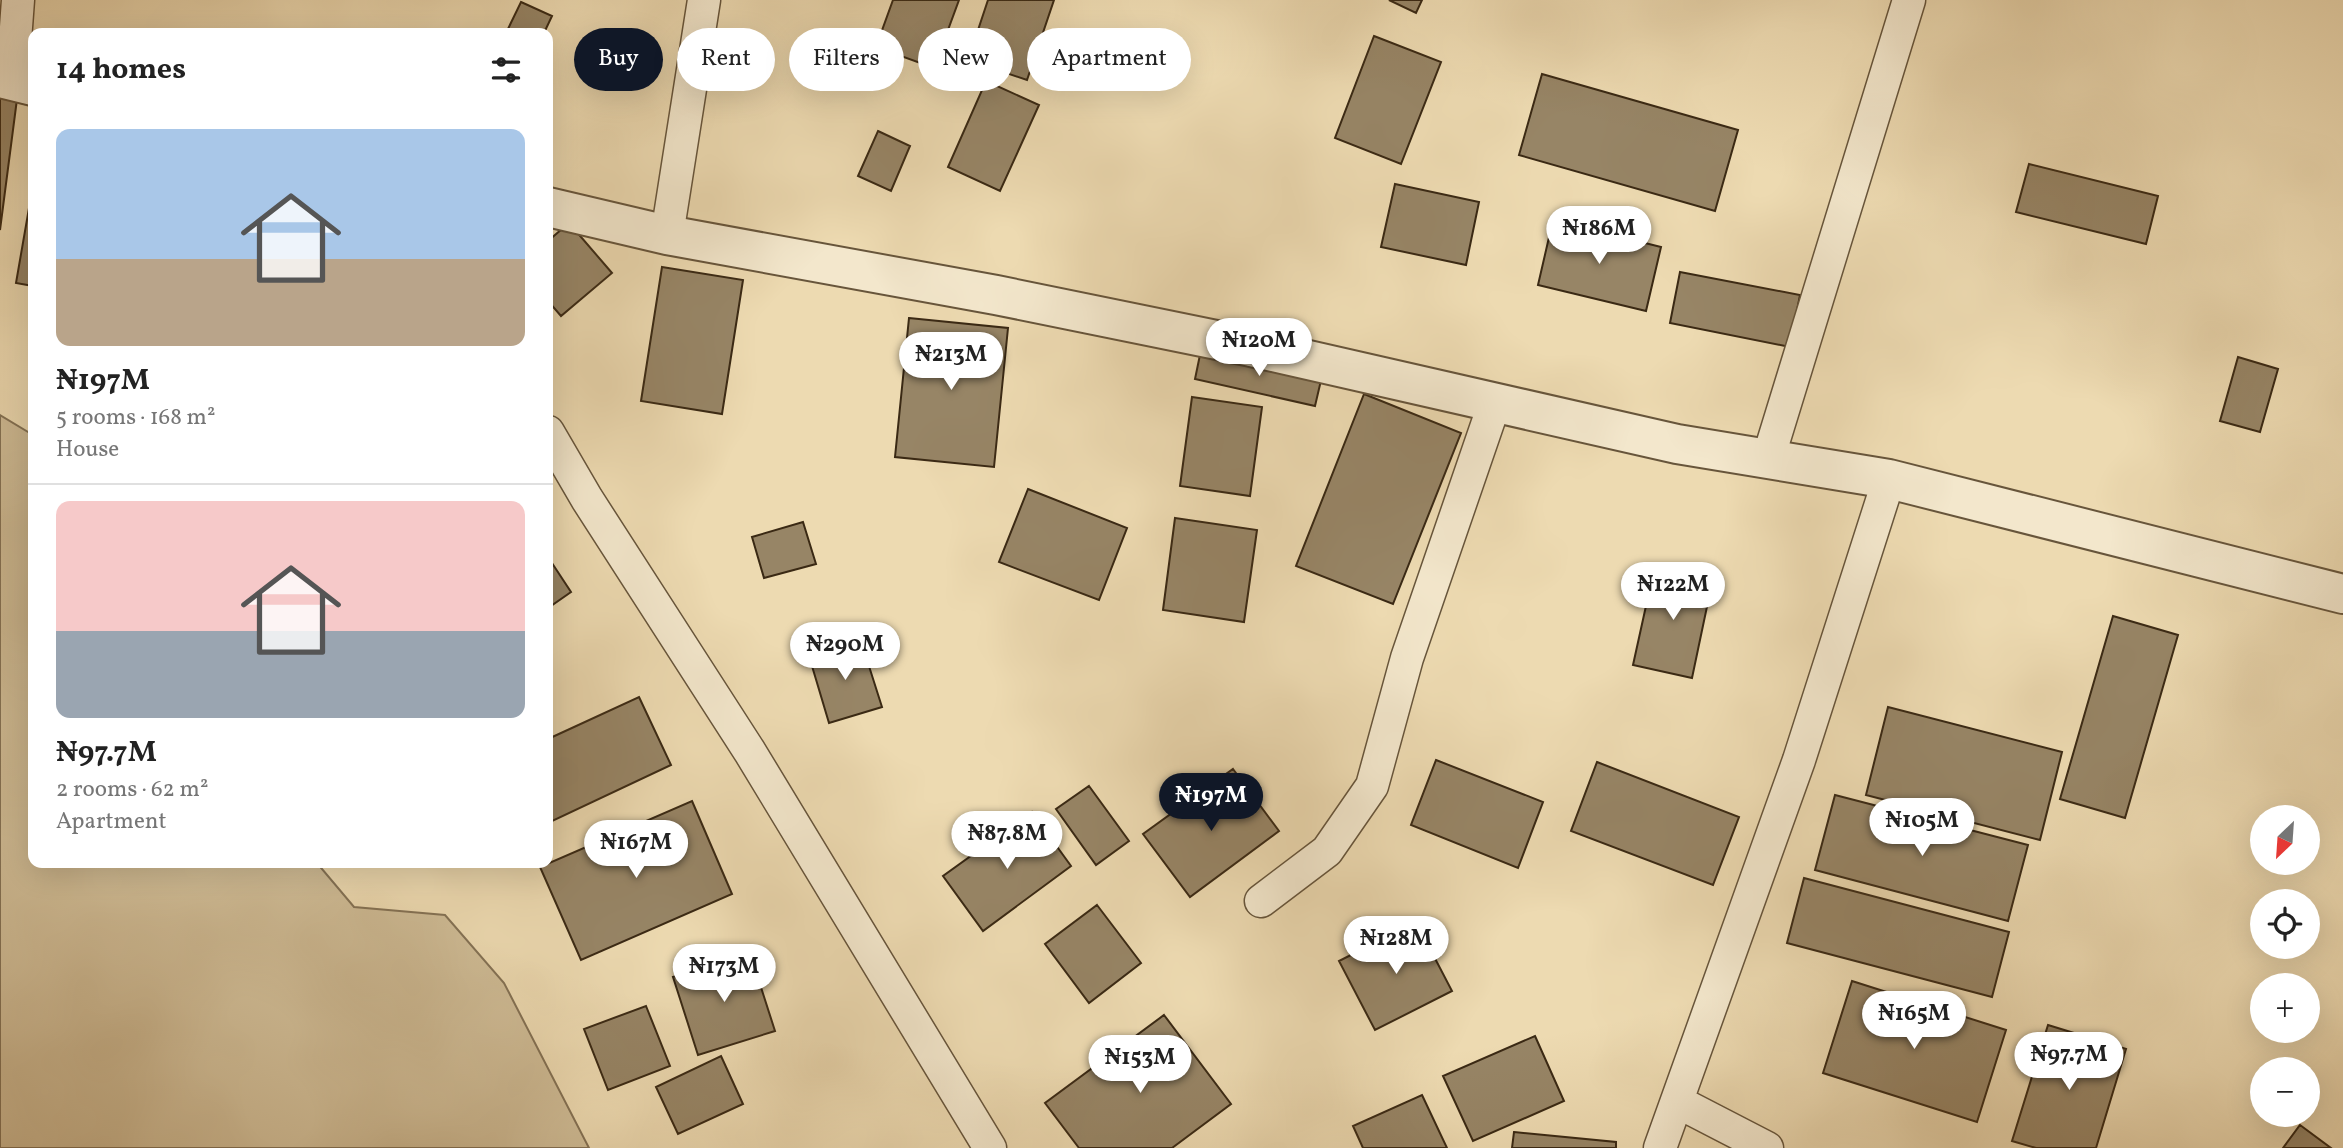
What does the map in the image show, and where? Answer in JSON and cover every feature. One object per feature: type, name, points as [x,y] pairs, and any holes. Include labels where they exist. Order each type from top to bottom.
[{"type":"street","points":[[15,82],[18,0]]},
{"type":"street","points":[[667,235],[704,0]]},
{"type":"street","points":[[1768,459],[1909,0]]},
{"type":"street","points":[[553,209],[667,235],[1009,298],[1495,402],[1677,444],[1889,479],[2343,594]]},
{"type":"street","points":[[1261,901],[1327,851],[1372,786],[1407,658],[1495,402]]},
{"type":"street","points":[[553,441],[587,499],[750,752],[990,1148]]},
{"type":"street","points":[[1660,1148],[1800,760],[1889,479]]},
{"type":"street","points":[[1678,1102],[1767,1148]]},
{"type":"shaded area","points":[[0,415],[28,432],[28,868],[321,868],[354,907],[445,915],[504,983],[589,1148],[0,1148]]},
{"type":"building","points":[[893,0],[959,0],[949,28],[918,28],[918,62],[904,57],[904,28],[883,28]]},
{"type":"building","points":[[988,0],[1054,0],[1045,28],[1027,28],[1027,80],[1013,75],[1013,28],[979,28]]},
{"type":"building","points":[[1389,0],[1422,0],[1416,13]]},
{"type":"building","points":[[521,2],[552,16],[546,28],[508,28]]},
{"type":"building","points":[[1374,36],[1441,62],[1401,164],[1335,138]]},
{"type":"building","points":[[1542,74],[1738,130],[1715,211],[1519,155]]},
{"type":"building","points":[[982,91],[1008,91],[1039,105],[1000,191],[948,167]]},
{"type":"building","points":[[0,97],[17,99],[0,230]]},
{"type":"building","points":[[878,131],[910,146],[891,191],[858,176]]},
{"type":"building","points":[[2029,164],[2158,196],[2146,244],[2016,212]]},
{"type":"building","points":[[1395,184],[1479,202],[1466,265],[1381,247]]},
{"type":"building","points":[[28,214],[28,285],[16,283]]},
{"type":"building","points":[[1553,220],[1661,247],[1646,311],[1538,285]]},
{"type":"building","points":[[569,223],[612,273],[561,316],[553,307],[553,237]]},
{"type":"building","points":[[662,267],[743,280],[722,414],[641,401]]},
{"type":"building","points":[[1680,272],[1800,295],[1790,347],[1670,323]]},
{"type":"building","points":[[909,318],[1008,328],[994,467],[895,457]]},
{"type":"building","points":[[1201,350],[1322,376],[1315,406],[1195,379]]},
{"type":"building","points":[[2238,357],[2278,369],[2260,432],[2220,421]]},
{"type":"building","points":[[1364,394],[1461,433],[1393,604],[1296,566]]},
{"type":"building","points":[[1192,397],[1262,407],[1250,496],[1180,486]]},
{"type":"building","points":[[1028,489],[1127,528],[1099,600],[999,562]]},
{"type":"building","points":[[1175,518],[1257,530],[1244,622],[1163,610]]},
{"type":"building","points":[[803,522],[816,564],[764,578],[752,537]]},
{"type":"building","points":[[553,565],[571,592],[553,605]]},
{"type":"building","points":[[1655,565],[1713,578],[1692,678],[1633,665]]},
{"type":"building","points":[[2113,616],[2178,635],[2125,818],[2060,799]]},
{"type":"building","points":[[861,641],[882,707],[829,723],[809,656]]},
{"type":"building","points":[[639,697],[671,765],[553,821],[553,737]]},
{"type":"building","points":[[1888,707],[2062,752],[2040,840],[1866,795]]},
{"type":"building","points":[[1436,760],[1543,802],[1518,868],[1411,825]]},
{"type":"building","points":[[1597,762],[1739,817],[1713,885],[1571,831]]},
{"type":"building","points":[[1233,769],[1279,831],[1190,897],[1143,834]]},
{"type":"building","points":[[1089,786],[1129,841],[1096,865],[1056,809]]},
{"type":"building","points":[[1835,795],[2028,845],[2008,921],[1815,870]]},
{"type":"building","points":[[692,801],[732,894],[581,960],[540,868],[553,868],[553,861]]},
{"type":"building","points":[[1032,812],[1071,866],[983,931],[943,876]]},
{"type":"building","points":[[1804,878],[2009,932],[1992,997],[1787,943]]},
{"type":"building","points":[[1097,905],[1141,963],[1089,1003],[1045,944]]},
{"type":"building","points":[[1416,922],[1452,991],[1375,1030],[1339,961]]},
{"type":"building","points":[[750,953],[775,1031],[698,1055],[673,977]]},
{"type":"building","points":[[1852,981],[2006,1030],[1977,1122],[1823,1073]]},
{"type":"building","points":[[646,1006],[670,1066],[608,1090],[584,1029]]},
{"type":"building","points":[[1164,1015],[1231,1104],[1172,1148],[1079,1148],[1045,1103]]},
{"type":"building","points":[[2048,1025],[2126,1049],[2096,1148],[2036,1148],[2012,1141]]},
{"type":"building","points":[[1535,1036],[1564,1101],[1473,1141],[1443,1076]]},
{"type":"building","points":[[721,1056],[743,1104],[678,1134],[656,1087]]},
{"type":"building","points":[[1422,1095],[1447,1148],[1363,1148],[1353,1126]]},
{"type":"building","points":[[2299,1127],[2303,1127],[2331,1148],[2283,1148]]},
{"type":"building","points":[[1514,1132],[1616,1142],[1616,1148],[1512,1148]]}]
